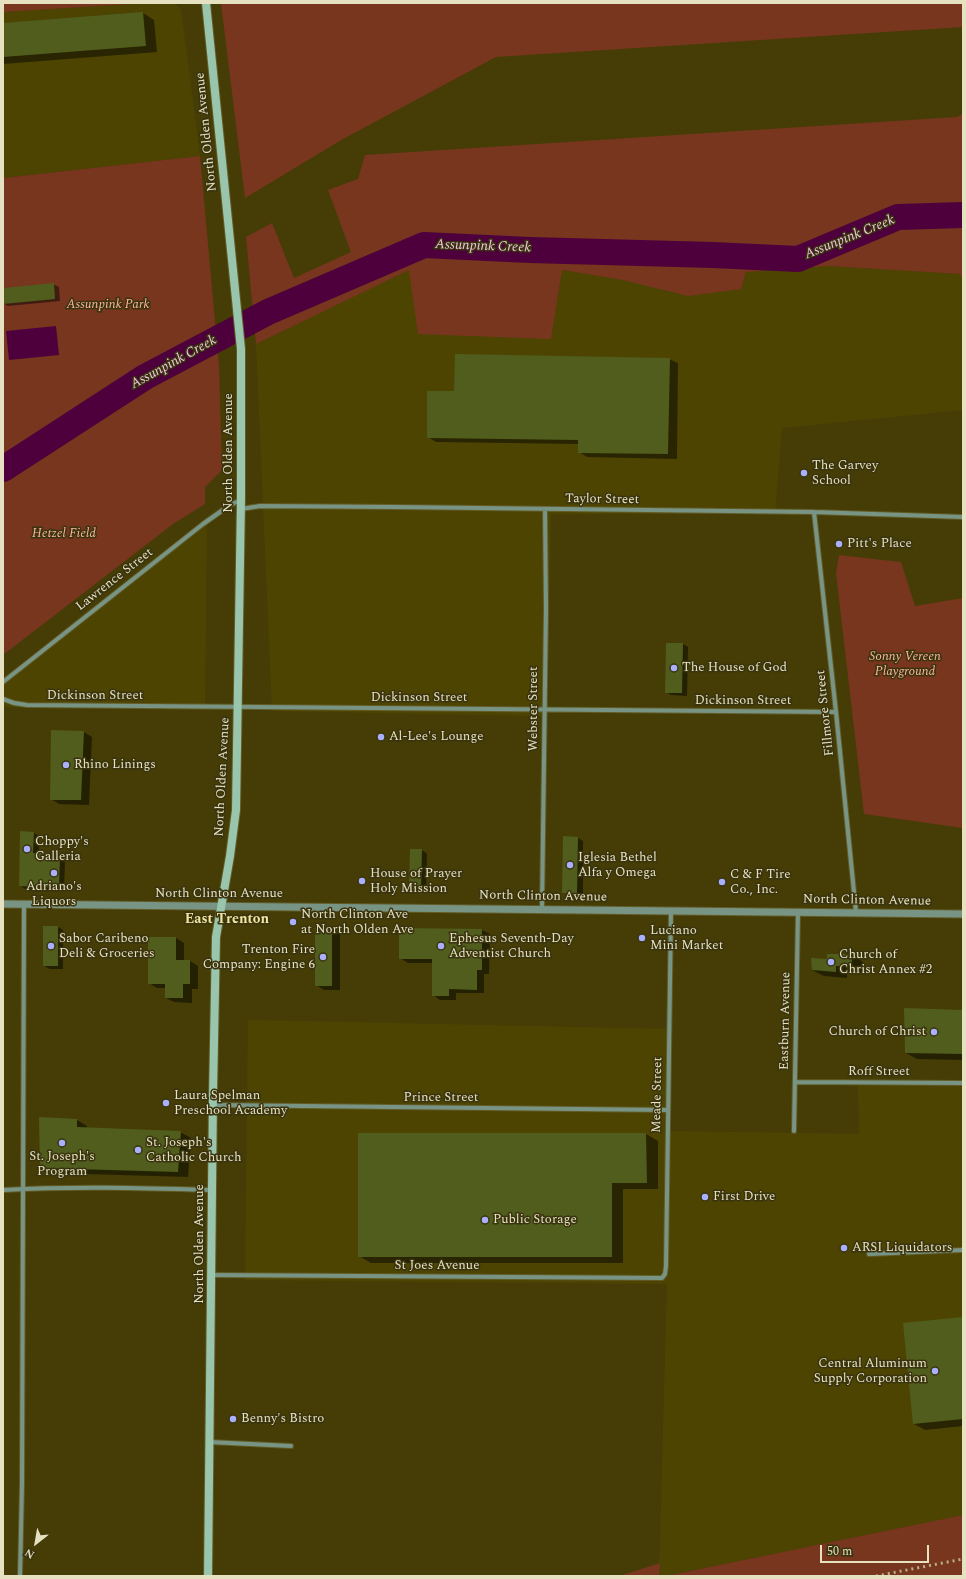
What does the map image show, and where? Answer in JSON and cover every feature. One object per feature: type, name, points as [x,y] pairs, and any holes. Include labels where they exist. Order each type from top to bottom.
[{"type":"main road","name":"North Olden Avenue","points":[[206,5],[241,349],[241,509],[236,810],[230,856],[216,937],[208,1576]]},
{"type":"street","name":"Lawrence Street","points":[[3,682],[193,532],[230,505],[241,499]]},
{"type":"street","name":"Taylor Street","points":[[241,509],[260,506],[299,506],[814,512],[963,516]]},
{"type":"street","name":"Webster Street","points":[[542,909],[546,609],[545,509]]},
{"type":"street","name":"Fillmore Street","points":[[814,512],[856,912]]},
{"type":"street","name":"Dickinson Street","points":[[3,699],[14,703],[27,705],[836,712]]},
{"type":"street","name":"North Clinton Avenue","points":[[3,904],[963,914]]},
{"type":"street","points":[[20,1576],[22,1476],[24,905]]},
{"type":"street","name":"Meade Street","points":[[662,1278],[665,1274],[666,1266],[671,911]]},
{"type":"street","name":"Eastburn Avenue","points":[[794,1130],[798,912]]},
{"type":"street","name":"Roff Street","points":[[795,1082],[963,1083]]},
{"type":"street","name":"Prince Street","points":[[213,1105],[668,1110]]},
{"type":"street","points":[[3,1190],[116,1187],[212,1190]]},
{"type":"street","points":[[869,1254],[873,1252],[963,1250]]},
{"type":"street","name":"St Joes Avenue","points":[[212,1275],[662,1278]]},
{"type":"street","points":[[209,1442],[291,1446]]},
{"type":"shaded area","points":[[147,3],[173,3],[181,9],[200,156],[3,178],[3,12]]},
{"type":"shaded area","points":[[828,266],[960,274],[963,280],[963,410],[782,428],[775,514],[551,514],[547,716],[272,711],[256,344],[410,269],[551,338],[562,270],[623,280],[741,289],[746,272]]},
{"type":"shaded area","points":[[56,326],[59,355],[9,360],[6,331]]},
{"type":"shaded area","points":[[207,521],[205,710],[3,707],[3,683]]},
{"type":"shaded area","points":[[248,1020],[670,1029],[671,1131],[859,1134],[858,1086],[963,1083],[963,1515],[666,1576],[659,1576],[667,1284],[245,1280]]},
{"type":"green space","points":[[3,3],[147,3],[3,12]]},
{"type":"green space","points":[[221,3],[963,3],[963,27],[496,57],[343,139],[245,198]]},
{"type":"green space","points":[[963,114],[963,280],[960,274],[828,266],[746,272],[741,289],[688,296],[623,280],[562,270],[551,339],[418,334],[409,270],[256,344],[246,237],[272,223],[294,278],[351,252],[328,190],[358,179],[365,155],[957,117]]},
{"type":"green space","name":"Assunpink Park","points":[[200,156],[219,365],[222,470],[205,487],[205,504],[173,524],[3,655],[3,178]]},
{"type":"green space","name":"Sonny Vereen Playground","points":[[839,555],[901,562],[915,606],[963,598],[963,828],[864,814],[836,573]]},
{"type":"green space","points":[[963,1515],[963,1576],[666,1576]]},
{"type":"green space","points":[[660,1563],[659,1576],[619,1576]]},
{"type":"building","points":[[143,12],[146,46],[3,57],[3,23]]},
{"type":"building","points":[[54,283],[55,299],[3,304],[3,288]]},
{"type":"building","points":[[455,354],[670,358],[668,454],[578,453],[578,440],[427,438],[427,391],[454,391]]},
{"type":"building","name":"The House of God","points":[[666,643],[683,643],[682,693],[665,693]]},
{"type":"building","name":"Rhino Linings","points":[[51,730],[84,731],[81,800],[50,800]]},
{"type":"building","points":[[20,831],[34,832],[33,853],[50,853],[50,858],[60,858],[59,888],[19,886]]},
{"type":"building","name":"Iglesia Bethel Alfa y Omega","points":[[563,836],[578,837],[577,893],[562,893]]},
{"type":"building","points":[[410,849],[422,849],[421,890],[409,890]]},
{"type":"building","name":"Sabor Caribeno Deli & Groceries","points":[[43,926],[58,926],[58,966],[43,966]]},
{"type":"building","name":"Trenton Fire Company: Engine 6","points":[[315,928],[332,928],[332,986],[315,986]]},
{"type":"building","points":[[399,928],[482,929],[482,970],[477,970],[477,990],[449,989],[449,996],[432,996],[432,959],[399,959]]},
{"type":"building","points":[[148,937],[176,937],[176,960],[190,960],[190,984],[183,984],[183,998],[165,998],[165,984],[148,984]]},
{"type":"building","name":"Church of Christ Annex #2","points":[[827,954],[852,954],[852,966],[836,966],[836,972],[812,970],[811,958],[827,959]]},
{"type":"building","name":"Church of Christ","points":[[904,1008],[963,1010],[963,1054],[905,1053]]},
{"type":"building","points":[[39,1117],[77,1119],[77,1127],[181,1131],[178,1172],[40,1168]]},
{"type":"building","name":"Public Storage","points":[[358,1133],[646,1133],[647,1183],[612,1183],[612,1257],[358,1257]]},
{"type":"building","name":"Central Aluminum Supply Corporation","points":[[963,1317],[963,1419],[913,1424],[903,1323]]},
{"type":"waterway","name":"Assunpink Creek","points":[[3,469],[145,377],[268,312],[424,245],[798,259],[898,217],[963,215]]},
{"type":"railway","points":[[876,1576],[963,1559]]},
{"type":"place","name":"The Garvey School","points":[[804,473]]},
{"type":"place","name":"Pitt's Place","points":[[839,544]]},
{"type":"place","name":"The House of God","points":[[674,668]]},
{"type":"place","name":"Al-Lee's Lounge","points":[[381,737]]},
{"type":"place","name":"Rhino Linings","points":[[66,765]]},
{"type":"place","name":"Choppy's Galleria","points":[[27,849]]},
{"type":"place","name":"Iglesia Bethel Alfa y Omega","points":[[570,865]]},
{"type":"place","name":"Adriano's Liquors","points":[[54,873]]},
{"type":"place","name":"House of Prayer Holy Mission","points":[[362,881]]},
{"type":"place","name":"C & F Tire Co., Inc.","points":[[722,882]]},
{"type":"place","name":"North Clinton Ave at North Olden Ave","points":[[293,922]]},
{"type":"place","name":"Luciano Mini Market","points":[[642,938]]},
{"type":"place","name":"Sabor Caribeno Deli & Groceries","points":[[51,946]]},
{"type":"place","name":"Ephesus Seventh-Day Adventist Church","points":[[441,946]]},
{"type":"place","name":"Trenton Fire Company: Engine 6","points":[[323,957]]},
{"type":"place","name":"Church of Christ Annex #2","points":[[831,962]]},
{"type":"place","name":"Church of Christ","points":[[934,1032]]},
{"type":"place","name":"Laura Spelman Preschool Academy","points":[[166,1103]]},
{"type":"place","name":"St. Joseph's Program","points":[[62,1143]]},
{"type":"place","name":"St. Joseph's Catholic Church","points":[[138,1150]]},
{"type":"place","name":"First Drive","points":[[705,1197]]},
{"type":"place","name":"Public Storage","points":[[485,1220]]},
{"type":"place","name":"ARSI Liquidators","points":[[844,1248]]},
{"type":"place","name":"Central Aluminum Supply Corporation","points":[[935,1371]]},
{"type":"place","name":"Benny's Bistro","points":[[233,1419]]},
{"type":"district","name":"East Trenton","points":[[227,920]]},
{"type":"park label","name":"Hetzel Field","points":[[64,534]]}]
